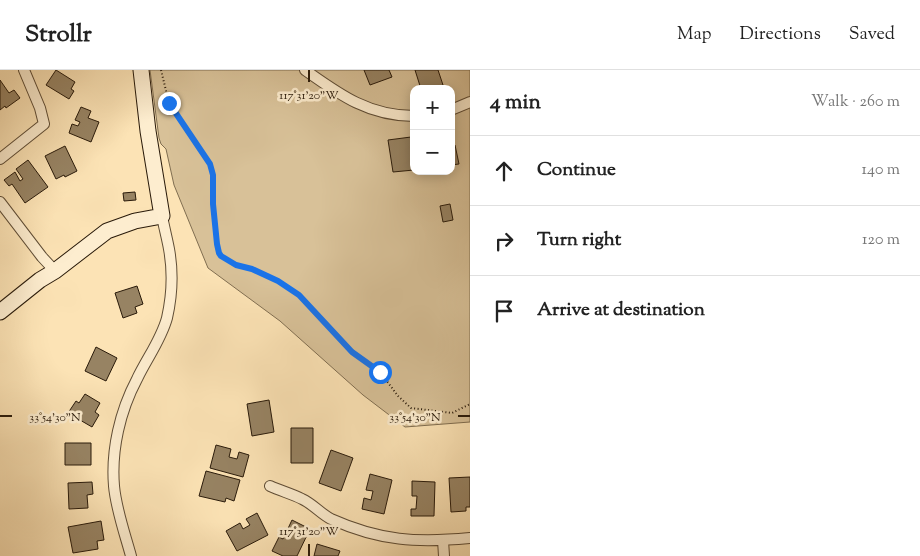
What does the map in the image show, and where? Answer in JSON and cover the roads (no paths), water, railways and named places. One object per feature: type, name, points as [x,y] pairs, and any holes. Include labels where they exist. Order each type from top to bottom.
[{"type":"street","points":[[0,158],[44,124],[40,108],[24,70]]},
{"type":"street","points":[[131,556],[114,487],[115,449],[122,416],[136,380],[161,335],[167,317],[171,294],[169,250],[148,131],[141,70]]},
{"type":"street","points":[[305,70],[347,99],[376,110],[410,116]]},
{"type":"street","points":[[455,108],[470,102]]},
{"type":"street","points":[[0,202],[55,271]]},
{"type":"street","points":[[0,312],[107,231],[162,216]]},
{"type":"street","points":[[270,486],[303,499],[329,518],[372,534],[402,540],[470,538]]},
{"type":"street","points":[[443,540],[444,556]]}]
